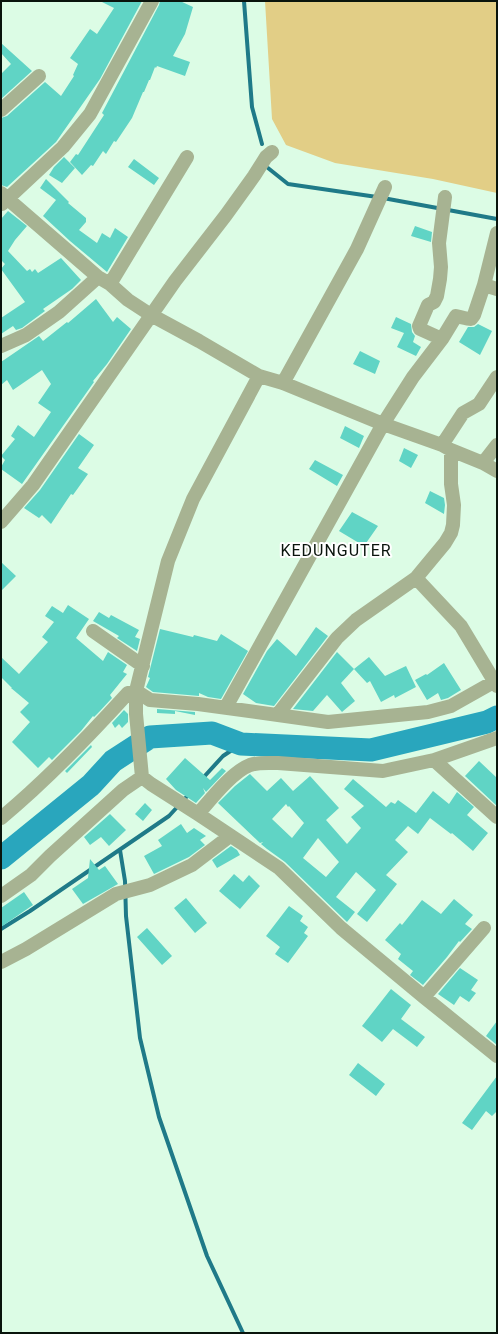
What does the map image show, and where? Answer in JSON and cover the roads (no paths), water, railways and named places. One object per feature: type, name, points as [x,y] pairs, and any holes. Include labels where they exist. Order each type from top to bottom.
[{"type":"street","points":[[152,1],[90,114],[63,147],[4,199],[98,277],[110,284],[128,300],[151,316],[199,341],[259,376],[283,383],[484,463],[497,471]]},
{"type":"street","points":[[1,110],[39,76]]},
{"type":"street","points":[[1,522],[33,485],[175,280],[226,215],[266,157],[272,152]]},
{"type":"street","points":[[110,284],[187,157]]},
{"type":"street","points":[[283,383],[357,249],[382,194]]},
{"type":"street","points":[[442,340],[420,329],[419,326],[428,305],[434,302],[439,288],[441,267],[438,243],[444,205]]},
{"type":"street","points":[[226,707],[383,424],[413,377],[442,340],[456,316],[471,319],[474,315],[490,287],[497,233]]},
{"type":"street","points":[[1,346],[26,335],[59,312],[98,277]]},
{"type":"street","points":[[259,376],[193,499],[168,561],[136,691],[136,714],[145,776],[193,811],[279,868],[341,928],[497,1056]]},
{"type":"street","points":[[278,714],[337,638],[356,620],[416,578],[445,543],[451,533],[453,525],[454,505],[446,448],[463,413],[478,404],[497,377]]},
{"type":"street","points":[[484,463],[497,445]]},
{"type":"street","points":[[1,818],[28,796],[66,759],[128,693],[136,691],[150,700],[226,707],[328,722],[428,712],[450,706],[496,682],[462,626],[416,578]]},
{"type":"street","points":[[93,632],[143,666]]},
{"type":"street","points":[[193,811],[242,769],[251,765],[278,763],[383,771],[434,760],[497,738]]},
{"type":"street","points":[[434,760],[497,817]]},
{"type":"street","points":[[1,896],[31,875],[123,790],[145,776]]},
{"type":"street","points":[[1,962],[26,949],[116,894],[150,885],[192,865],[230,836]]},
{"type":"street","points":[[424,997],[484,928]]},
{"type":"waterway","points":[[244,1],[252,107],[262,144]]},
{"type":"waterway","points":[[268,168],[288,184],[377,197]]},
{"type":"waterway","points":[[383,198],[497,219]]},
{"type":"waterway","points":[[1,858],[91,785],[113,761],[150,737],[212,733],[241,744],[371,750],[487,722],[497,717]]},
{"type":"waterway","points":[[202,779],[223,756],[241,744]]},
{"type":"waterway","points":[[1,929],[30,911],[169,816],[190,793]]},
{"type":"waterway","points":[[120,850],[125,881],[126,916],[140,1038],[159,1117],[207,1256],[243,1333]]},
{"type":"district","name":"KEDUNGUTER","points":[[336,550]]}]
